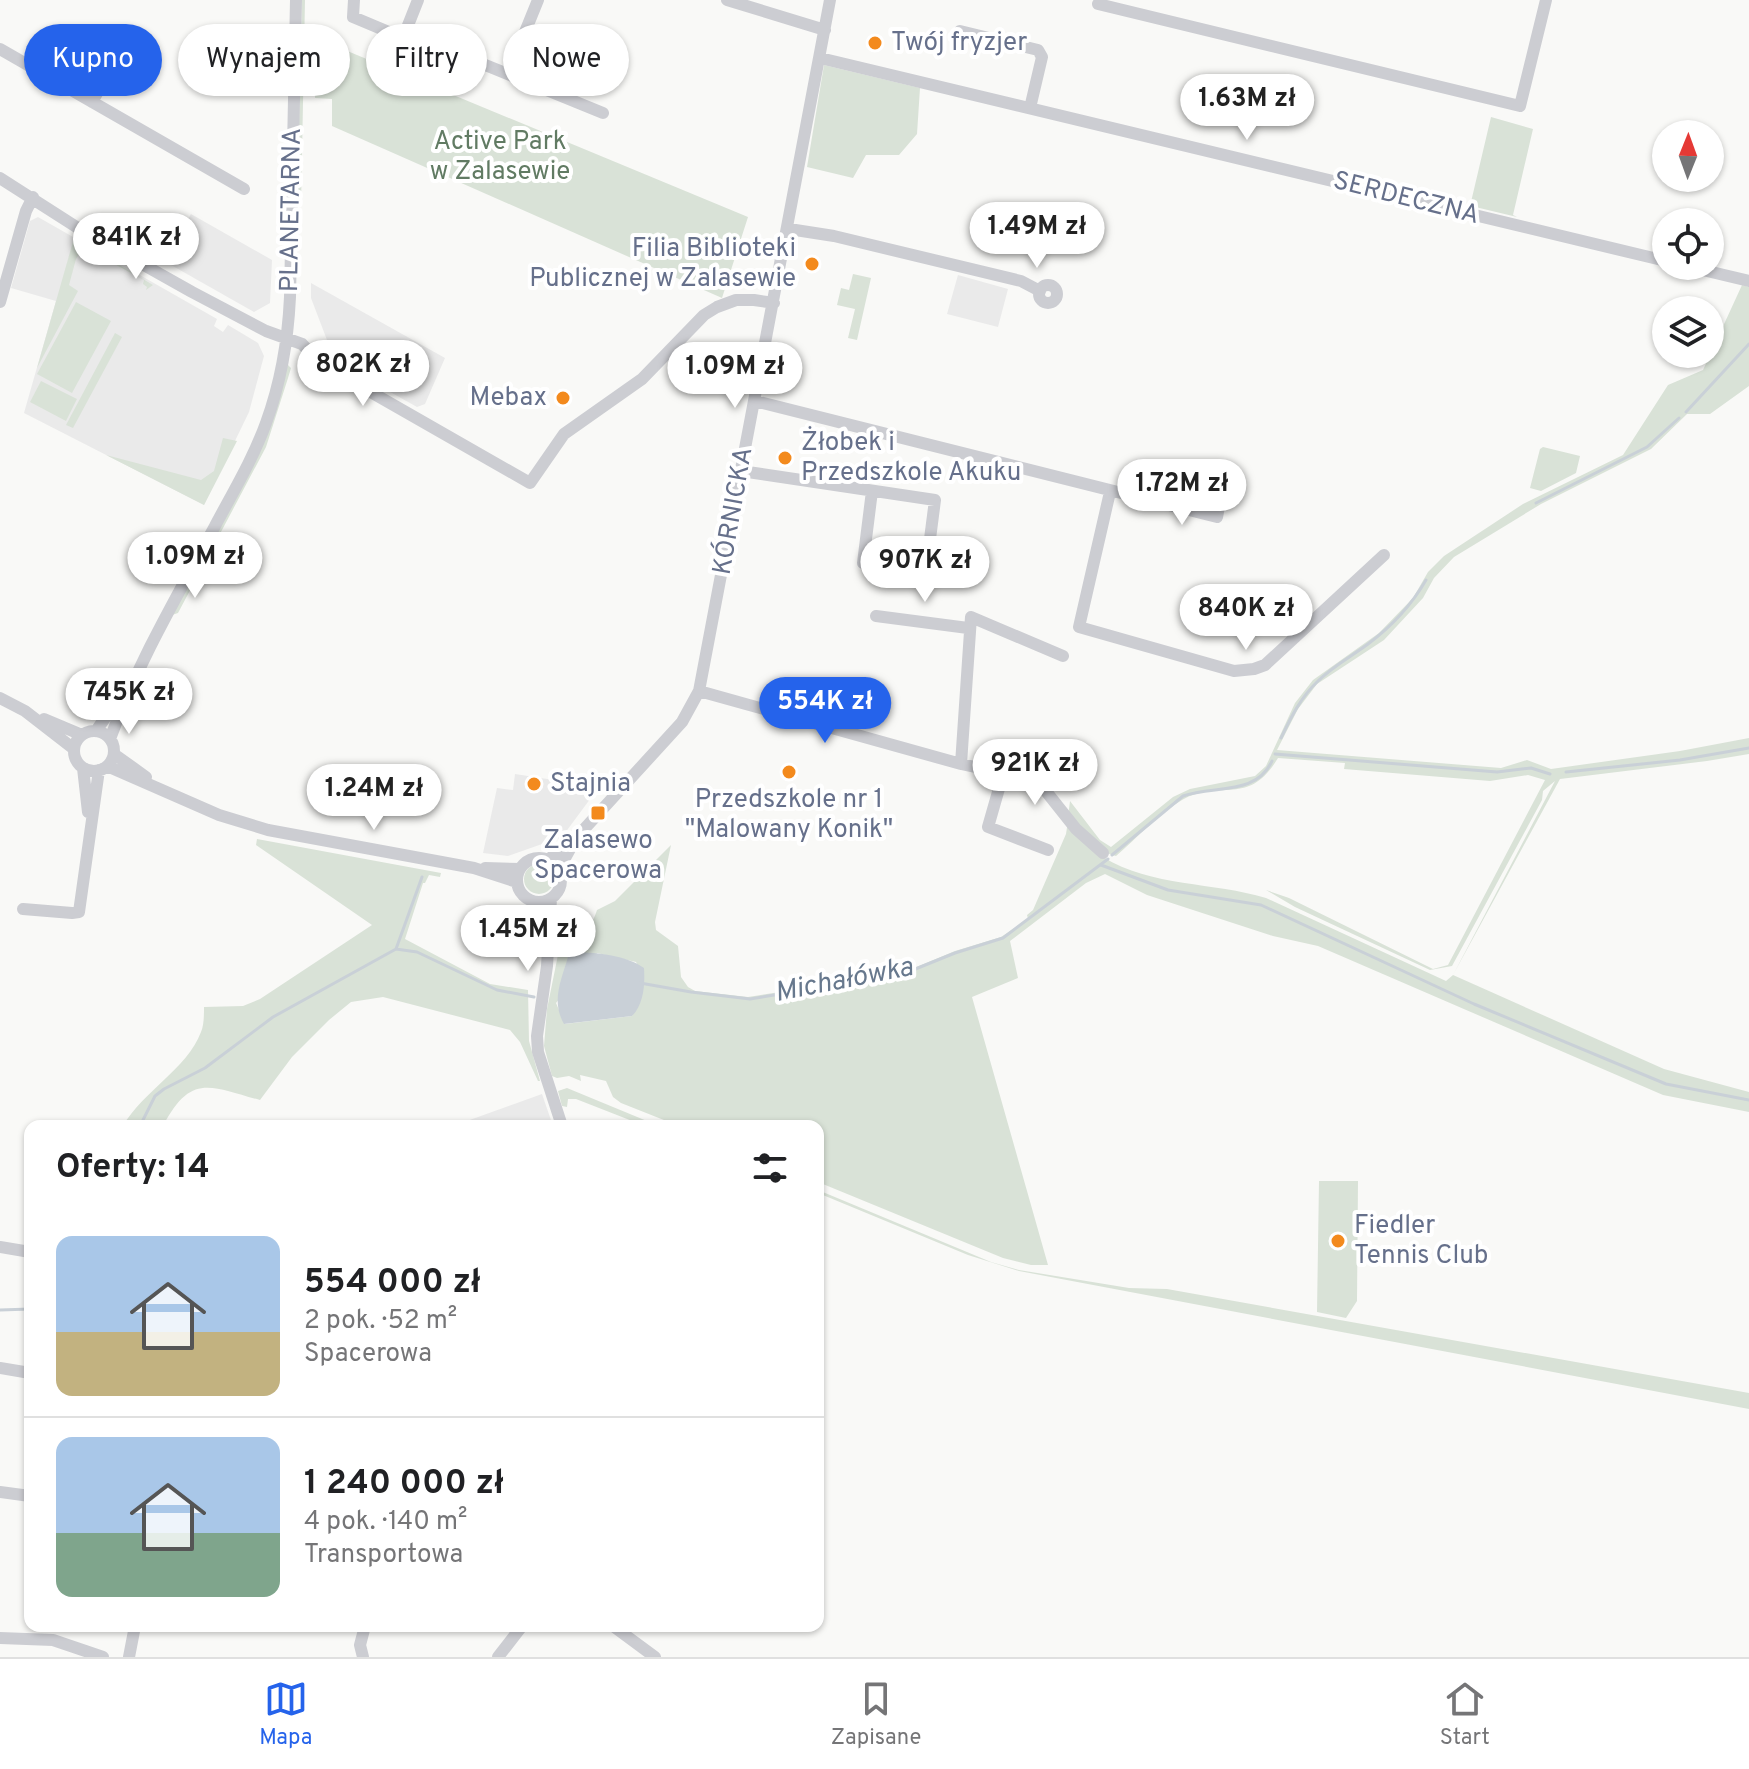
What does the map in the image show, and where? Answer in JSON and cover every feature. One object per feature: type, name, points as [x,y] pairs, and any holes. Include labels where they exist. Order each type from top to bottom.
[{"type":"street","name":"PLANETARNA","points":[[96,731],[136,672],[255,449],[272,404],[287,340],[290,297],[296,0]]},
{"type":"street","points":[[354,0],[353,17],[403,38],[418,0]]},
{"type":"street","points":[[528,24],[538,0]]},
{"type":"street","points":[[727,0],[825,30]]},
{"type":"street","name":"KÓRNICKA","points":[[549,859],[576,838],[682,722],[699,691],[830,0]]},
{"type":"street","points":[[1098,4],[1520,106],[1546,0]]},
{"type":"street","points":[[960,31],[1038,50],[1042,57],[1030,108]]},
{"type":"street","points":[[0,49],[244,189]]},
{"type":"street","name":"SERDECZNA","points":[[820,58],[1652,258]]},
{"type":"street","points":[[92,102],[95,96]]},
{"type":"street","points":[[562,96],[603,113]]},
{"type":"street","points":[[0,178],[78,228],[163,276],[249,323],[302,344],[320,363],[530,483],[564,434],[642,379],[704,315],[736,300],[774,303]]},
{"type":"street","points":[[0,302],[26,211],[33,197]]},
{"type":"street","points":[[789,229],[834,236],[1021,281],[1040,291]]},
{"type":"street","points":[[1724,275],[1749,281]]},
{"type":"street","points":[[755,401],[1217,517],[1225,476]]},
{"type":"street","points":[[741,471],[935,500],[926,570]]},
{"type":"street","points":[[863,563],[872,491]]},
{"type":"street","points":[[1110,492],[1079,627],[1234,671],[1265,665],[1384,555]]},
{"type":"street","points":[[876,616],[968,628]]},
{"type":"street","points":[[961,764],[971,617],[1063,656]]},
{"type":"street","name":"PLANETARNA","points":[[110,739],[136,672]]},
{"type":"street","points":[[699,691],[961,764],[1037,780],[1076,829],[1103,853]]},
{"type":"street","points":[[0,698],[82,735],[96,731],[110,739],[107,763],[89,823],[79,912],[23,909]]},
{"type":"street","points":[[25,711],[74,749],[77,761],[83,768],[89,823]]},
{"type":"street","points":[[74,749],[82,735]]},
{"type":"street","points":[[83,768],[107,763],[219,815],[268,830],[518,875]]},
{"type":"street","points":[[1004,771],[988,827],[1048,850]]},
{"type":"street","name":"KÓRNICKA","points":[[559,869],[576,838]]},
{"type":"street","points":[[518,875],[530,860],[549,859],[559,869],[561,886],[551,899],[538,1052],[560,1120]]},
{"type":"street","points":[[518,875],[523,895],[536,902],[551,899]]},
{"type":"street","points":[[536,902],[548,941]]},
{"type":"street","points":[[0,1247],[24,1251]]},
{"type":"street","points":[[0,1368],[24,1372]]},
{"type":"street","points":[[0,1492],[24,1495]]},
{"type":"street","points":[[129,1657],[134,1632]]},
{"type":"street","points":[[363,1632],[360,1645],[363,1657]]},
{"type":"street","points":[[498,1657],[517,1632]]},
{"type":"street","points":[[621,1632],[655,1657]]},
{"type":"street","points":[[0,1638],[53,1640],[103,1657]]},
{"type":"shaded area","points":[[191,214],[272,260],[270,303],[254,312],[164,261]]},
{"type":"shaded area","points":[[38,217],[217,319],[214,326],[223,332],[228,325],[258,343],[264,356],[249,412],[204,505],[24,413],[56,301],[11,288],[30,221]]},
{"type":"shaded area","points":[[958,275],[1008,289],[998,327],[947,314]]},
{"type":"shaded area","points":[[311,283],[445,358],[425,404],[417,407],[335,361],[311,298]]},
{"type":"shaded area","points":[[515,774],[599,787],[562,837],[508,856],[483,853],[497,788],[513,790]]},
{"type":"shaded area","points":[[577,952],[620,957],[644,968],[641,1000],[632,1016],[564,1024],[558,1007],[558,991],[568,957]]},
{"type":"shaded area","points":[[542,1094],[551,1120],[470,1120]]},
{"type":"green space","points":[[302,0],[305,0],[305,24],[301,24]]},
{"type":"green space","name":"Active Park w Zalasewie","points":[[350,52],[366,59],[366,96],[456,96],[748,217],[722,298],[332,126],[332,99],[315,98],[350,96]]},
{"type":"green space","points":[[824,65],[920,88],[917,134],[899,155],[866,155],[853,178],[807,167]]},
{"type":"green space","points":[[300,96],[303,96],[301,205],[297,207]]},
{"type":"green space","points":[[1491,117],[1533,129],[1513,215],[1517,217],[1467,205],[1471,202]]},
{"type":"green space","points":[[74,238],[153,285],[146,290],[144,280],[83,247],[76,259],[69,285],[78,291],[37,368]]},
{"type":"green space","points":[[853,274],[871,278],[857,340],[848,338],[855,309],[837,305],[841,288],[849,290]]},
{"type":"green space","points":[[1742,285],[1749,287],[1749,386],[1710,414],[1687,414],[1651,449],[1541,504],[1454,557],[1434,578],[1423,598],[1384,640],[1317,684],[1298,709],[1277,750],[1501,768],[1527,760],[1551,769],[1749,738],[1749,754],[1560,779],[1453,975],[1555,781],[1543,791],[1542,800],[1452,966],[1430,970],[1295,907],[1266,890],[1289,898],[1433,969],[1448,965],[1545,780],[1528,775],[1490,781],[1344,769],[1345,763],[1278,758],[1256,783],[1234,790],[1196,794],[1182,800],[1116,856],[1096,845],[1068,817],[1070,801],[1100,840],[1111,847],[1173,797],[1190,789],[1255,776],[1266,766],[1295,703],[1313,680],[1379,633],[1413,598],[1428,572],[1444,556],[1523,504],[1623,455],[1668,385],[1704,368],[1724,368],[1724,324]]},
{"type":"green space","points":[[76,302],[111,321],[72,393],[37,374]]},
{"type":"green space","points":[[115,333],[122,337],[73,428],[66,425]]},
{"type":"green space","points":[[288,365],[291,368],[266,447],[178,613],[172,615],[230,509]]},
{"type":"green space","points":[[41,381],[77,399],[66,421],[30,402]]},
{"type":"green space","points":[[223,438],[237,441],[204,505],[106,455],[201,480],[214,471]]},
{"type":"green space","points":[[1543,447],[1580,456],[1576,473],[1541,491],[1530,488]]},
{"type":"green space","points":[[1068,821],[1098,853],[1122,867],[1162,879],[1266,898],[1446,981],[1453,975],[1664,1069],[1749,1092],[1749,1112],[1663,1095],[1318,946],[1273,936],[1147,895],[1105,874],[1086,883],[1010,941],[1018,978],[972,997],[1048,1265],[1031,1265],[1003,1258],[824,1184],[824,1120],[664,1120],[621,1103],[613,1097],[606,1081],[580,1075],[581,1081],[569,1076],[552,1076],[544,1046],[547,1009],[560,945],[584,934],[597,910],[615,901],[671,845],[656,930],[678,946],[681,977],[688,987],[695,991],[748,997],[902,973],[955,951],[1001,937],[1028,919],[1027,915],[1033,910],[1066,834]],"holes":[[[597,953],[636,962],[643,989],[632,1016],[565,1024],[556,1003]]]},
{"type":"green space","points":[[257,839],[441,873],[440,877],[429,875],[423,883],[405,939],[490,984],[528,990],[529,1041],[540,1081],[520,1042],[510,1030],[383,997],[351,1002],[329,1020],[292,1057],[260,1100],[204,1088],[183,1097],[167,1120],[127,1120],[186,1057],[202,1029],[204,1007],[243,1006],[260,999],[372,925],[256,845]]},
{"type":"green space","points":[[539,864],[550,868],[554,879],[550,890],[539,894],[528,890],[524,879],[528,868]]},
{"type":"green space","points":[[567,1088],[644,1120],[630,1120],[576,1099],[568,1099],[567,1107],[562,1106],[558,1091]]},
{"type":"green space","name":"Fiedler Tennis Club","points":[[1319,1181],[1358,1181],[1357,1301],[1346,1318],[1317,1312]]},
{"type":"green space","points":[[824,1192],[991,1262],[1019,1270],[1129,1288],[1167,1289],[1749,1393],[1749,1409],[1019,1271],[968,1255],[824,1195]]},
{"type":"waterway","name":"Michałówka","points":[[1686,412],[1749,344]]},
{"type":"waterway","name":"Michałówka","points":[[1536,503],[1647,447],[1679,418]]},
{"type":"waterway","name":"Michałówka","points":[[1281,738],[1312,687],[1393,623],[1426,580]]},
{"type":"waterway","points":[[1566,772],[1680,760],[1749,748]]},
{"type":"waterway","points":[[1275,754],[1497,772],[1531,768],[1550,774]]},
{"type":"waterway","name":"Michałówka","points":[[1112,855],[1183,796],[1245,785],[1256,780],[1272,761]]},
{"type":"waterway","name":"Michałówka","points":[[640,983],[750,999],[903,974],[1003,938],[1108,859]]},
{"type":"waterway","points":[[1101,865],[1168,890],[1261,905],[1474,1004],[1666,1084],[1749,1100]]},
{"type":"waterway","points":[[396,949],[422,877]]},
{"type":"waterway","name":"Michałówka","points":[[143,1120],[155,1096],[164,1089],[205,1068],[273,1017],[396,949],[417,952],[497,990],[534,997]]},
{"type":"waterway","name":"Michałówka","points":[[0,1310],[24,1309]]},
{"type":"place","name":"Twój fryzjer","points":[[875,43]]},
{"type":"place","name":"Filia Biblioteki Publicznej w Zalasewie","points":[[812,264]]},
{"type":"place","name":"Mebax","points":[[563,398]]},
{"type":"place","name":"Żłobek i Przedszkole Akuku","points":[[785,458]]},
{"type":"place","name":"Przedszkole nr 1 \"Malowany Konik\"","points":[[789,772]]},
{"type":"place","name":"Stajnia","points":[[534,784]]},
{"type":"place","name":"Zalasewo Spacerowa","points":[[598,813]]},
{"type":"place","name":"Fiedler Tennis Club","points":[[1338,1241]]}]
